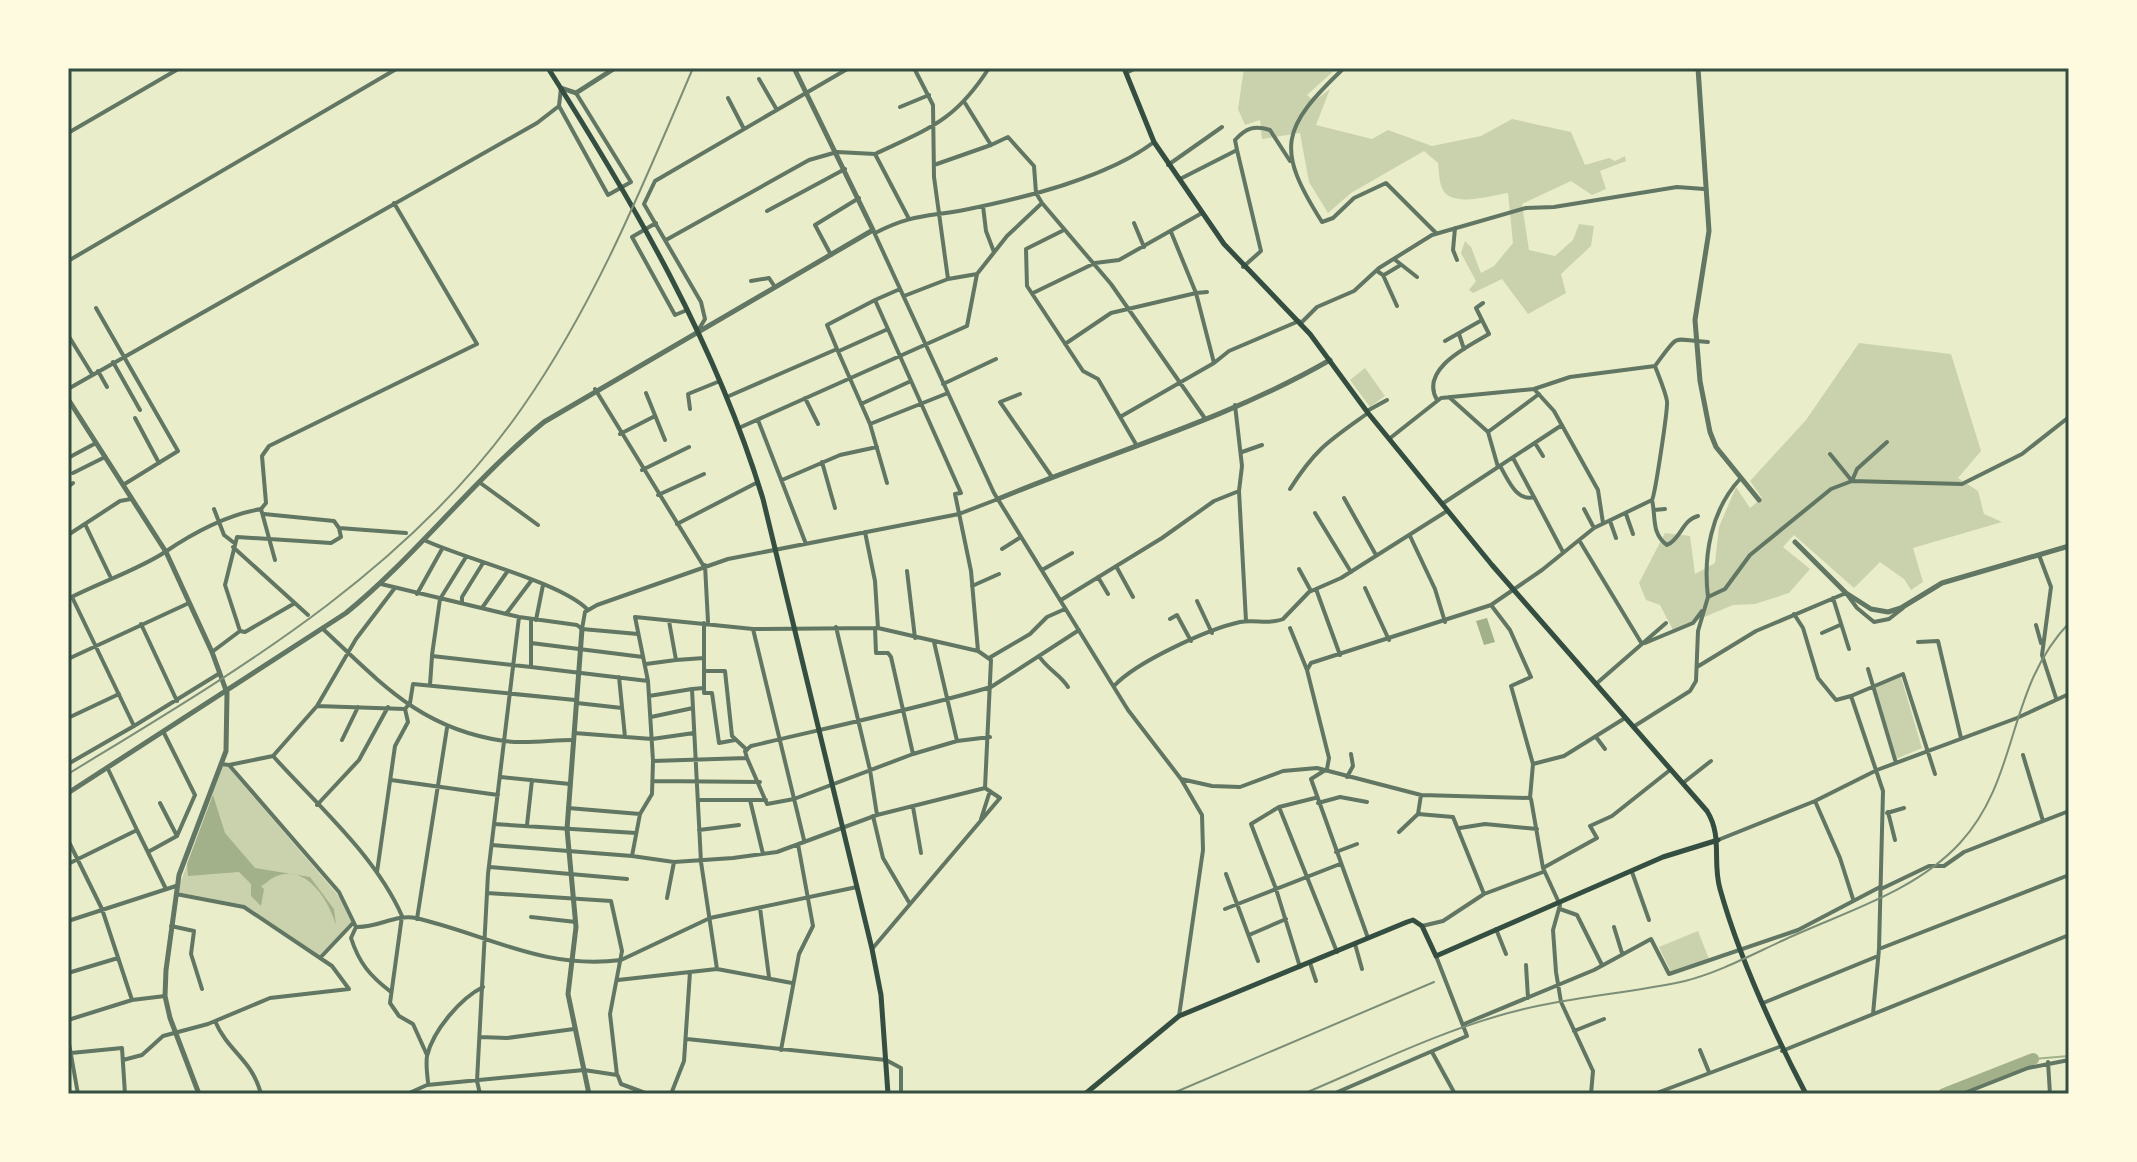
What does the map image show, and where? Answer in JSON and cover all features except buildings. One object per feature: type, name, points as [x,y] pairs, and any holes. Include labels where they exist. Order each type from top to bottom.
[{"type":"main road","points":[[548,68],[689,309],[741,427],[776,549],[872,949],[881,995],[888,1094]]},
{"type":"main road","points":[[1125,70],[1154,142],[1178,180],[1243,267],[1300,322],[1367,412],[1442,504],[1713,821],[1718,840],[1716,875],[1780,1049],[1806,1094]]},
{"type":"main road","points":[[1085,1094],[1179,1016],[1368,938],[1413,920],[1422,926],[1436,956],[1496,929],[1560,907],[1632,872],[1718,840]]},
{"type":"street","points":[[68,133],[180,68]]},
{"type":"street","points":[[68,261],[398,68]]},
{"type":"street","points":[[576,93],[615,68]]},
{"type":"street","points":[[794,68],[859,198],[998,499],[1114,686],[1181,779],[1202,815],[1204,834],[1179,1016]]},
{"type":"street","points":[[699,329],[705,310],[644,204],[655,181],[849,68]]},
{"type":"street","points":[[914,68],[929,95],[935,126],[938,215],[948,279]]},
{"type":"street","points":[[666,240],[787,171],[837,152],[875,154],[935,126],[965,103],[989,68]]},
{"type":"street","points":[[1125,70],[1136,68]]},
{"type":"street","points":[[1291,163],[1296,121],[1311,100],[1344,68]]},
{"type":"street","points":[[1698,68],[1709,231],[1698,292],[1695,341],[1710,432],[1725,460],[1759,500]]},
{"type":"street","points":[[759,79],[777,110]]},
{"type":"street","points":[[561,88],[576,93],[631,182],[608,195],[559,106],[561,88]]},
{"type":"street","points":[[900,107],[929,95]]},
{"type":"street","points":[[728,98],[744,129]]},
{"type":"street","points":[[965,103],[991,145]]},
{"type":"street","points":[[68,389],[537,123],[559,106]]},
{"type":"street","points":[[1168,165],[1222,127]]},
{"type":"street","points":[[1243,267],[1261,251],[1245,195],[1235,140],[1246,129],[1259,127],[1270,130],[1322,222],[1333,218],[1354,198],[1386,183],[1436,233]]},
{"type":"street","points":[[934,165],[971,155],[1008,137],[1034,166],[1036,193],[1042,203],[1062,231],[1095,263],[1204,417]]},
{"type":"street","points":[[68,793],[323,629],[381,584],[479,482],[544,422],[595,389],[874,231],[908,217],[938,215],[1036,193],[1128,162],[1154,142]]},
{"type":"street","points":[[1178,180],[1218,156],[1237,150]]},
{"type":"street","points":[[875,154],[908,217]]},
{"type":"street","points":[[767,211],[845,169]]},
{"type":"street","points":[[1120,417],[1214,363],[1229,351],[1300,322],[1317,307],[1354,291],[1376,270],[1436,233],[1526,208],[1554,207],[1677,187],[1704,189]]},
{"type":"street","points":[[831,255],[815,225],[859,198]]},
{"type":"street","points":[[275,560],[262,512],[266,503],[262,456],[269,446],[477,344],[394,203]]},
{"type":"street","points":[[741,427],[925,342],[967,326],[977,274],[1042,203]]},
{"type":"street","points":[[983,206],[986,231],[994,252]]},
{"type":"street","points":[[1033,293],[1095,263],[1119,260],[1202,213]]},
{"type":"street","points":[[1134,223],[1144,247]]},
{"type":"street","points":[[655,224],[634,236],[675,315],[689,309]]},
{"type":"street","points":[[1455,228],[1453,250],[1457,260]]},
{"type":"street","points":[[1062,231],[1026,249],[1027,286],[1083,371],[1098,379],[1137,446]]},
{"type":"street","points":[[1171,232],[1196,293],[1214,363]]},
{"type":"street","points":[[1394,259],[1399,266],[1417,277]]},
{"type":"street","points":[[1383,275],[1399,266]]},
{"type":"street","points":[[1376,270],[1383,275],[1397,306]]},
{"type":"street","points":[[904,296],[948,279],[977,274]]},
{"type":"street","points":[[751,281],[769,278],[775,287]]},
{"type":"street","points":[[887,483],[870,424],[827,325],[900,289]]},
{"type":"street","points":[[1065,344],[1111,313],[1207,292]]},
{"type":"street","points":[[875,300],[961,493],[955,494],[972,586],[978,651]]},
{"type":"street","points":[[1437,400],[1433,394],[1437,376],[1446,360],[1489,334],[1476,308],[1483,303]]},
{"type":"street","points":[[96,308],[178,451],[123,485]]},
{"type":"street","points":[[1445,341],[1482,320]]},
{"type":"street","points":[[729,396],[888,329]]},
{"type":"street","points":[[1459,334],[1464,349]]},
{"type":"street","points":[[68,335],[92,374]]},
{"type":"street","points":[[1389,439],[1437,400],[1534,389],[1570,377],[1655,366],[1675,339],[1685,336],[1708,342]]},
{"type":"street","points":[[943,384],[996,359]]},
{"type":"street","points":[[588,610],[704,565],[959,514],[1137,446],[1293,381],[1330,360]]},
{"type":"street","points":[[113,362],[140,410]]},
{"type":"street","points":[[1655,366],[1667,406],[1652,500],[1660,541],[1667,545],[1688,520],[1698,516]]},
{"type":"street","points":[[98,371],[107,387]]},
{"type":"street","points":[[690,409],[688,394],[722,380]]},
{"type":"street","points":[[861,404],[911,381]]},
{"type":"street","points":[[595,389],[642,470],[704,565],[704,693],[712,693],[719,743],[735,740]]},
{"type":"street","points":[[1534,389],[1562,425],[1598,490],[1603,523]]},
{"type":"street","points":[[646,393],[665,440]]},
{"type":"street","points":[[870,424],[948,393]]},
{"type":"street","points":[[1020,394],[1000,402],[1052,477]]},
{"type":"street","points":[[1488,432],[1539,394]]},
{"type":"street","points":[[1449,397],[1488,432],[1499,466],[1519,495],[1527,499],[1534,497]]},
{"type":"street","points":[[805,398],[818,424]]},
{"type":"street","points":[[68,399],[166,552],[221,672],[227,693],[228,734],[221,764],[175,890],[165,996],[199,1094]]},
{"type":"street","points":[[1290,489],[1306,460],[1331,436],[1387,400]]},
{"type":"street","points":[[1235,405],[1241,453],[1239,491],[1246,621]]},
{"type":"street","points":[[68,413],[75,409]]},
{"type":"street","points":[[620,434],[655,416]]},
{"type":"street","points":[[1708,597],[1725,589],[1750,555],[1818,496],[1852,481],[1962,484],[2022,454],[2069,417]]},
{"type":"street","points":[[135,418],[159,463]]},
{"type":"street","points":[[758,420],[806,544]]},
{"type":"street","points":[[1442,504],[1562,425]]},
{"type":"street","points":[[1852,481],[1857,469],[1887,442]]},
{"type":"street","points":[[68,458],[96,443]]},
{"type":"street","points":[[1535,443],[1543,456]]},
{"type":"street","points":[[1241,453],[1262,445]]},
{"type":"street","points":[[642,470],[689,447]]},
{"type":"street","points":[[782,480],[822,462],[877,447]]},
{"type":"street","points":[[1830,454],[1852,481]]},
{"type":"street","points":[[73,473],[105,457]]},
{"type":"street","points":[[1513,458],[1563,552]]},
{"type":"street","points":[[822,462],[835,508]]},
{"type":"street","points":[[658,495],[704,474]]},
{"type":"street","points":[[1633,727],[1690,691],[1696,681],[1708,597],[1709,537],[1728,492],[1740,479]]},
{"type":"street","points":[[479,482],[538,525]]},
{"type":"street","points":[[677,524],[758,482]]},
{"type":"street","points":[[1060,600],[1214,501],[1239,491]]},
{"type":"street","points":[[1344,498],[1376,556]]},
{"type":"street","points":[[68,535],[120,501],[132,499]]},
{"type":"street","points":[[1307,670],[1311,663],[1445,623],[1491,605],[1594,528],[1652,500]]},
{"type":"street","points":[[214,509],[224,535],[308,615]]},
{"type":"street","points":[[1584,509],[1594,528]]},
{"type":"street","points":[[1654,510],[1665,509]]},
{"type":"street","points":[[1114,686],[1123,676],[1191,641],[1246,621],[1283,619],[1314,590],[1351,572],[1448,511]]},
{"type":"street","points":[[134,726],[70,598],[240,513],[262,512],[334,521],[341,537],[331,543],[237,537],[225,585],[240,631]]},
{"type":"street","points":[[1315,513],[1351,572]]},
{"type":"street","points":[[1626,514],[1633,534]]},
{"type":"street","points":[[1610,521],[1616,538]]},
{"type":"street","points":[[85,524],[110,577]]},
{"type":"street","points":[[339,528],[406,533]]},
{"type":"street","points":[[865,532],[875,581],[876,653],[888,653],[891,657],[913,754]]},
{"type":"street","points":[[1410,536],[1435,589],[1445,623]]},
{"type":"street","points":[[1002,549],[1021,537]]},
{"type":"street","points":[[424,540],[543,585],[588,610]]},
{"type":"street","points":[[1579,540],[1642,644]]},
{"type":"street","points":[[1795,542],[1874,622],[1889,619],[1908,604]]},
{"type":"street","points":[[1697,667],[1756,631],[1846,593],[1882,611],[1895,611],[1942,583],[2069,546]]},
{"type":"street","points":[[417,594],[442,549]]},
{"type":"street","points":[[1042,570],[1072,553]]},
{"type":"street","points":[[2039,553],[2051,587],[2042,655],[2056,698]]},
{"type":"street","points":[[430,686],[440,599],[466,557]]},
{"type":"street","points":[[462,604],[462,597],[483,563]]},
{"type":"street","points":[[1116,566],[1133,597]]},
{"type":"street","points":[[1299,569],[1314,590],[1340,655]]},
{"type":"street","points":[[907,571],[915,638]]},
{"type":"street","points":[[482,608],[507,572]]},
{"type":"street","points":[[972,586],[999,574]]},
{"type":"street","points":[[1098,577],[1108,594]]},
{"type":"street","points":[[506,614],[531,581]]},
{"type":"street","points":[[381,584],[519,617],[582,629],[638,634]]},
{"type":"street","points":[[531,667],[534,619],[543,585]]},
{"type":"street","points":[[1365,588],[1389,640]]},
{"type":"street","points":[[221,764],[273,756],[317,706],[349,653],[394,589]]},
{"type":"street","points":[[1822,633],[1843,624],[1833,598]]},
{"type":"street","points":[[1197,601],[1212,633]]},
{"type":"street","points":[[68,659],[189,603]]},
{"type":"street","points":[[212,652],[240,631],[245,632],[295,603]]},
{"type":"street","points":[[1491,605],[1510,630],[1531,677],[1511,686],[1533,764],[1530,798],[1543,870],[1560,907],[1577,915],[1602,965]]},
{"type":"street","points":[[989,658],[1030,634],[1047,617],[1065,609]]},
{"type":"street","points":[[1642,644],[1693,623],[1704,609]]},
{"type":"street","points":[[588,610],[582,629],[567,829],[576,922],[568,994],[589,1094]]},
{"type":"street","points":[[1794,614],[1803,628],[1818,678],[1836,700],[1903,674],[1935,774]]},
{"type":"street","points":[[1170,619],[1177,615],[1191,641]]},
{"type":"street","points":[[480,1094],[477,1081],[489,867],[519,617]]},
{"type":"street","points":[[632,856],[640,814],[652,794],[653,781],[648,681],[635,617],[753,629],[794,626],[876,628],[978,651],[989,658]]},
{"type":"street","points":[[669,621],[676,660]]},
{"type":"street","points":[[1596,684],[1666,623]]},
{"type":"street","points":[[141,624],[177,701]]},
{"type":"street","points":[[1840,625],[1849,649]]},
{"type":"street","points":[[2036,625],[2042,645]]},
{"type":"street","points":[[836,627],[870,770],[883,858],[910,904]]},
{"type":"street","points":[[1290,628],[1307,670],[1329,758],[1327,769],[1311,779],[1368,938]]},
{"type":"street","points":[[323,629],[407,707],[447,728],[506,741],[573,737],[652,739],[694,733]]},
{"type":"street","points":[[753,629],[804,841]]},
{"type":"street","points":[[747,750],[779,739],[991,687],[1079,630]]},
{"type":"street","points":[[1918,642],[1938,641],[1961,738]]},
{"type":"street","points":[[934,642],[957,741]]},
{"type":"street","points":[[531,643],[645,661],[704,658]]},
{"type":"street","points":[[432,656],[648,681]]},
{"type":"street","points":[[1039,656],[1050,673],[1061,677],[1068,687]]},
{"type":"street","points":[[980,823],[987,789],[990,737],[989,658]]},
{"type":"street","points":[[1868,669],[1896,763]]},
{"type":"street","points":[[705,671],[725,671],[725,692],[735,740],[747,750]]},
{"type":"street","points":[[68,764],[221,672]]},
{"type":"street","points":[[619,677],[625,737]]},
{"type":"street","points":[[377,872],[395,746],[408,722],[407,707],[413,684],[622,708]]},
{"type":"street","points":[[649,696],[704,688]]},
{"type":"street","points":[[692,689],[701,862],[717,969]]},
{"type":"street","points":[[68,718],[119,694]]},
{"type":"street","points":[[1718,840],[1815,801],[1877,770],[2017,718],[2069,694]]},
{"type":"street","points":[[1849,697],[1877,770],[1895,840]]},
{"type":"street","points":[[317,706],[407,707]]},
{"type":"street","points":[[342,740],[358,707]]},
{"type":"street","points":[[317,805],[359,760],[388,707]]},
{"type":"street","points":[[651,717],[693,708]]},
{"type":"street","points":[[1533,764],[1564,756],[1625,718]]},
{"type":"street","points":[[417,919],[447,728]]},
{"type":"street","points":[[148,852],[177,836],[195,795],[164,733]]},
{"type":"street","points":[[747,750],[747,758],[767,804],[794,799],[913,754],[957,741],[990,737]]},
{"type":"street","points":[[1596,737],[1605,749]]},
{"type":"street","points":[[1347,777],[1353,766],[1351,754]]},
{"type":"street","points":[[2023,755],[2043,821]]},
{"type":"street","points":[[273,756],[377,872],[402,916],[391,1005],[399,1016],[413,1024],[427,1055],[428,1082]]},
{"type":"street","points":[[653,761],[747,758]]},
{"type":"street","points":[[1683,783],[1711,761]]},
{"type":"street","points":[[2026,763],[2033,761]]},
{"type":"street","points":[[229,765],[339,892],[354,925],[351,938],[357,957],[370,976],[391,992]]},
{"type":"street","points":[[108,769],[165,887]]},
{"type":"street","points":[[1181,779],[1221,787],[1240,787],[1283,771],[1327,769],[1421,795],[1530,798]]},
{"type":"street","points":[[1422,926],[1443,921],[1484,894],[1543,870],[1597,838],[1590,826],[1612,816],[1670,770]]},
{"type":"street","points":[[501,777],[570,784]]},
{"type":"street","points":[[391,780],[498,795]]},
{"type":"street","points":[[527,826],[532,780]]},
{"type":"street","points":[[653,781],[760,782]]},
{"type":"street","points":[[492,845],[701,862],[763,854],[875,816],[987,789],[1000,798],[872,949]]},
{"type":"street","points":[[1399,832],[1419,813],[1421,795]]},
{"type":"street","points":[[1300,967],[1276,889],[1251,824],[1279,807],[1340,797],[1367,802]]},
{"type":"street","points":[[698,800],[766,800]]},
{"type":"street","points":[[750,800],[763,854]]},
{"type":"street","points":[[1815,801],[1840,858],[1853,899]]},
{"type":"street","points":[[160,803],[177,836]]},
{"type":"street","points":[[913,807],[921,853]]},
{"type":"street","points":[[1279,807],[1337,952]]},
{"type":"street","points":[[568,808],[640,814]]},
{"type":"street","points":[[1886,813],[1904,808]]},
{"type":"street","points":[[1464,1024],[1602,965],[1651,939],[1669,974],[1743,951],[1798,930],[1853,899],[1929,866],[1944,866],[1964,852],[2069,811]]},
{"type":"street","points":[[1419,813],[1453,817],[1484,894]]},
{"type":"street","points":[[1873,1014],[1886,813]]},
{"type":"street","points":[[494,824],[636,833]]},
{"type":"street","points":[[1459,828],[1485,824],[1537,829]]},
{"type":"street","points":[[699,830],[739,825]]},
{"type":"street","points":[[68,864],[137,830]]},
{"type":"street","points":[[68,840],[102,909],[132,1000]]},
{"type":"street","points":[[781,1050],[799,954],[813,926],[798,844]]},
{"type":"street","points":[[1335,852],[1357,844]]},
{"type":"street","points":[[667,898],[674,862]]},
{"type":"street","points":[[1225,909],[1340,864]]},
{"type":"street","points":[[489,867],[627,879]]},
{"type":"street","points":[[1632,872],[1649,920]]},
{"type":"street","points":[[1226,874],[1258,961]]},
{"type":"street","points":[[1879,949],[2069,875]]},
{"type":"street","points":[[68,921],[165,887],[244,907],[332,966],[349,989],[270,998],[215,1021],[163,1036],[142,1055],[123,1060]]},
{"type":"street","points":[[320,958],[354,925],[402,916],[539,958],[621,960],[710,918],[857,887]]},
{"type":"street","points":[[487,893],[611,901],[621,960],[609,1021],[617,1075],[621,1084],[648,1094]]},
{"type":"street","points":[[1560,907],[1553,930],[1558,984],[1574,1031],[1593,1071],[1591,1094]]},
{"type":"street","points":[[760,908],[769,977]]},
{"type":"street","points":[[531,917],[576,922]]},
{"type":"street","points":[[1249,935],[1286,919]]},
{"type":"street","points":[[171,926],[194,931],[191,954],[202,989]]},
{"type":"street","points":[[1614,927],[1622,953]]},
{"type":"street","points":[[1496,929],[1506,954]]},
{"type":"street","points":[[1654,1094],[1873,1014],[2069,935]]},
{"type":"street","points":[[1355,944],[1362,969]]},
{"type":"street","points":[[1333,1094],[1465,1038],[1464,1024],[1436,956]]},
{"type":"street","points":[[1763,1003],[1878,956]]},
{"type":"street","points":[[68,973],[118,958]]},
{"type":"street","points":[[1310,963],[1316,981]]},
{"type":"street","points":[[1526,965],[1528,998]]},
{"type":"street","points":[[618,980],[717,969],[792,983]]},
{"type":"street","points":[[671,1094],[684,1061],[690,972]]},
{"type":"street","points":[[427,1055],[458,1006],[483,987]]},
{"type":"street","points":[[68,1020],[132,1000],[165,996]]},
{"type":"street","points":[[1574,1031],[1604,1019]]},
{"type":"street","points":[[215,1021],[232,1048],[254,1070],[261,1094]]},
{"type":"street","points":[[480,1037],[507,1038],[574,1029]]},
{"type":"street","points":[[68,1038],[78,1094]]},
{"type":"street","points":[[687,1039],[886,1060],[901,1068],[901,1094]]},
{"type":"street","points":[[71,1053],[118,1045],[122,1048],[125,1094]]},
{"type":"street","points":[[1700,1050],[1709,1072]]},
{"type":"street","points":[[1432,1052],[1455,1094]]},
{"type":"street","points":[[1962,1094],[2048,1062],[2069,1060]]},
{"type":"street","points":[[2048,1062],[2050,1094]]},
{"type":"street","points":[[407,1094],[420,1087],[584,1070],[617,1075]]},
{"type":"street","points":[[68,1081],[76,1080]]},
{"type":"street","points":[[420,1087],[422,1094]]},
{"type":"street","points":[[289,1094],[322,1094]]},
{"type":"shaded area","points":[[1244,68],[1337,68],[1307,95],[1314,101],[1330,89],[1316,125],[1372,139],[1388,130],[1432,146],[1481,136],[1512,119],[1571,132],[1585,165],[1609,158],[1615,161],[1625,156],[1626,161],[1600,171],[1606,189],[1592,195],[1571,181],[1522,204],[1529,250],[1555,256],[1573,240],[1579,224],[1594,226],[1591,246],[1561,274],[1566,293],[1528,314],[1502,279],[1473,293],[1469,290],[1476,281],[1461,253],[1465,241],[1471,247],[1481,273],[1494,266],[1513,243],[1508,193],[1472,199],[1453,198],[1442,188],[1438,163],[1424,151],[1351,193],[1328,213],[1309,182],[1300,133],[1262,139],[1260,120],[1245,125],[1238,109]]},
{"type":"shaded area","points":[[1859,343],[1951,354],[1981,451],[1958,478],[1978,491],[1984,514],[2002,522],[1913,548],[1923,582],[1911,590],[1904,579],[1880,562],[1854,588],[1794,535],[1783,547],[1810,569],[1789,593],[1755,604],[1733,605],[1673,630],[1660,605],[1646,600],[1639,583],[1665,533],[1690,536],[1695,574],[1715,563],[1719,527],[1736,487],[1750,508],[1762,498],[1750,481],[1806,420]]},
{"type":"shaded area","points":[[1365,368],[1385,396],[1370,407],[1350,380]]},
{"type":"shaded area","points":[[1487,618],[1495,642],[1484,645],[1476,621]]},
{"type":"shaded area","points":[[1901,677],[1922,748],[1896,759],[1875,687]]},
{"type":"shaded area","points":[[223,765],[228,767],[343,901],[352,923],[320,956],[244,905],[177,892]]},
{"type":"shaded area","points":[[213,795],[225,833],[255,868],[297,875],[277,876],[261,886],[264,889],[261,906],[251,896],[251,884],[239,872],[188,876],[187,864]]},
{"type":"shaded area","points":[[298,875],[310,877],[334,909],[336,925],[328,906],[322,896]]},
{"type":"shaded area","points":[[1698,931],[1709,959],[1671,972],[1659,947]]},
{"type":"waterway","points":[[2033,1059],[2069,1056]]},
{"type":"waterway","points":[[1944,1094],[2033,1059]]},
{"type":"railway","points":[[68,774],[255,657],[314,615],[372,569],[426,520],[476,467],[522,408],[595,286],[693,68]]},
{"type":"railway","points":[[1303,1094],[1412,1047],[1496,1017],[1544,1005],[1685,981],[1711,973],[1878,899],[1922,875],[1960,843],[1979,818],[2004,762],[2034,676],[2069,623]]},
{"type":"railway","points":[[1171,1094],[1434,982]]}]
